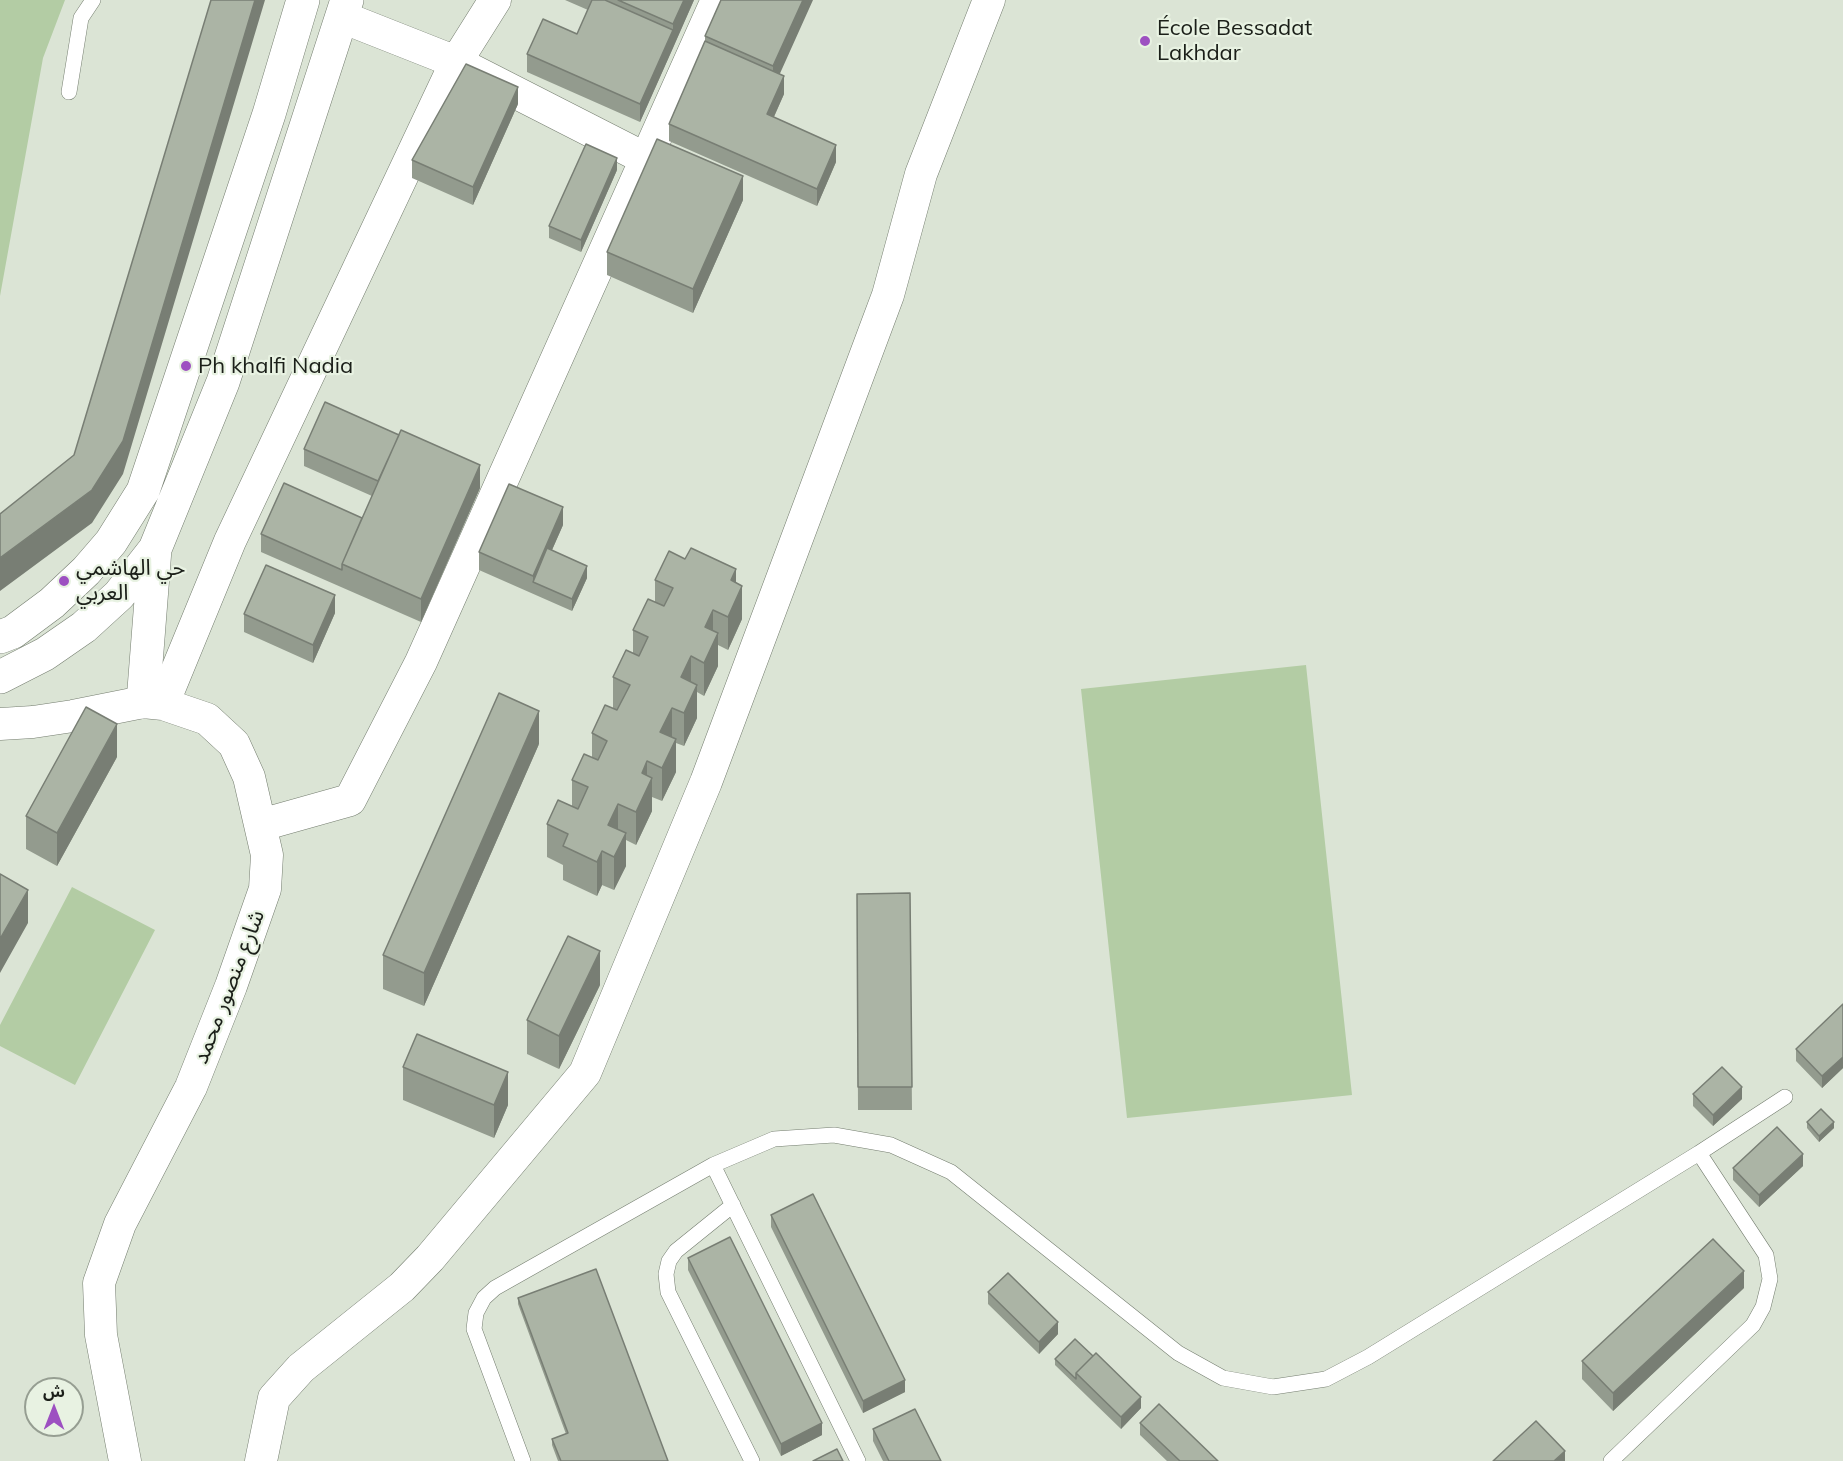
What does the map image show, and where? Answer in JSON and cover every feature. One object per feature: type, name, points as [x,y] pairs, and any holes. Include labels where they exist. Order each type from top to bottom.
[{"type":"street","points":[[0,637],[13,632],[52,603],[86,572],[111,542],[143,491],[269,114],[303,0]]},
{"type":"street","points":[[153,703],[456,62],[495,0]]},
{"type":"street","points":[[261,825],[350,800],[421,662],[717,0]]},
{"type":"street","points":[[261,1461],[274,1398],[302,1368],[402,1287],[430,1258],[585,1073],[710,771],[888,295],[921,174],[989,0]]},
{"type":"street","points":[[0,677],[45,654],[84,627],[119,595],[155,549],[223,382],[344,8],[646,159]]},
{"type":"street","points":[[153,703],[155,549]]},
{"type":"street","points":[[0,724],[33,722],[153,703]]},
{"type":"street","name":"شارع منصور محمد","points":[[125,1461],[101,1335],[99,1283],[120,1224],[191,1087],[265,890],[267,855],[249,777],[234,744],[207,719],[153,703]]},
{"type":"lane","points":[[69,92],[81,18],[93,0]]},
{"type":"lane","points":[[524,1461],[474,1329],[476,1313],[484,1298],[495,1288],[713,1165],[774,1139],[834,1135],[891,1145],[951,1172],[1178,1353],[1223,1378],[1273,1387],[1326,1379],[1368,1357],[1699,1153],[1785,1097]]},
{"type":"lane","points":[[1611,1461],[1753,1325],[1763,1307],[1770,1279],[1766,1255],[1699,1153]]},
{"type":"lane","points":[[713,1165],[858,1461]]},
{"type":"lane","points":[[733,1205],[676,1251],[669,1261],[666,1274],[668,1292],[752,1461]]},
{"type":"green space","points":[[0,0],[65,0],[43,58],[0,296]]},
{"type":"green space","points":[[1306,665],[1352,1095],[1127,1118],[1081,689]]},
{"type":"green space","points":[[72,887],[155,930],[75,1085],[0,1046],[0,1025]]},
{"type":"building","points":[[211,0],[255,0],[123,441],[92,490],[0,558],[0,514],[74,455]]},
{"type":"building","points":[[592,0],[605,0],[673,30],[640,104],[527,54],[543,19],[577,34]]},
{"type":"building","points":[[618,0],[684,0],[673,24]]},
{"type":"building","points":[[721,0],[803,0],[773,66],[705,36]]},
{"type":"building","points":[[705,41],[784,76],[767,114],[836,145],[817,189],[669,124]]},
{"type":"building","points":[[466,64],[518,87],[473,187],[412,160]]},
{"type":"building","points":[[657,139],[743,176],[693,289],[607,252]]},
{"type":"building","points":[[586,144],[617,158],[581,240],[549,226]]},
{"type":"building","points":[[325,402],[399,435],[378,481],[304,449]]},
{"type":"building","points":[[401,430],[480,465],[421,599],[342,564]]},
{"type":"building","points":[[284,483],[362,518],[342,564],[342,570],[261,534]]},
{"type":"building","points":[[509,484],[563,507],[533,576],[479,552]]},
{"type":"building","points":[[547,548],[587,566],[572,599],[533,582]]},
{"type":"building","points":[[691,548],[736,569],[731,580],[742,586],[728,617],[713,610],[705,627],[718,633],[704,663],[691,656],[681,677],[697,685],[684,713],[672,708],[660,732],[676,739],[662,768],[647,761],[642,773],[652,778],[636,812],[618,804],[608,825],[626,833],[614,857],[602,851],[597,862],[563,846],[568,834],[547,824],[558,800],[578,809],[588,787],[572,780],[584,754],[598,760],[607,741],[592,733],[605,705],[617,710],[630,685],[613,677],[626,650],[639,656],[648,637],[633,630],[648,599],[664,606],[673,588],[655,580],[669,551],[685,559]]},
{"type":"building","points":[[266,565],[335,595],[313,645],[244,614]]},
{"type":"building","points":[[499,693],[539,711],[424,973],[383,955]]},
{"type":"building","points":[[86,707],[117,724],[57,833],[26,816]]},
{"type":"building","points":[[0,874],[28,890],[0,939]]},
{"type":"building","points":[[910,893],[912,1087],[858,1087],[857,894]]},
{"type":"building","points":[[568,936],[600,951],[559,1036],[527,1020]]},
{"type":"building","points":[[1843,1004],[1843,1057],[1822,1076],[1796,1049]]},
{"type":"building","points":[[417,1034],[508,1072],[494,1105],[403,1067]]},
{"type":"building","points":[[1722,1067],[1742,1087],[1713,1115],[1693,1094]]},
{"type":"building","points":[[1821,1109],[1834,1122],[1819,1136],[1807,1122]]},
{"type":"building","points":[[1777,1127],[1803,1154],[1759,1195],[1733,1168]]},
{"type":"building","points":[[813,1194],[905,1380],[863,1401],[771,1215]]},
{"type":"building","points":[[730,1237],[822,1423],[781,1444],[688,1258]]},
{"type":"building","points":[[1713,1239],[1744,1271],[1613,1393],[1582,1361]]},
{"type":"building","points":[[596,1269],[668,1461],[561,1461],[552,1439],[568,1433],[518,1298]]},
{"type":"building","points":[[1008,1273],[1058,1322],[1039,1342],[988,1292]]},
{"type":"building","points":[[1075,1339],[1093,1356],[1076,1373],[1076,1379],[1055,1359]]},
{"type":"building","points":[[1096,1353],[1141,1397],[1121,1417],[1076,1373]]},
{"type":"building","points":[[1159,1404],[1218,1461],[1180,1461],[1140,1423]]},
{"type":"building","points":[[915,1409],[941,1461],[889,1461],[873,1429]]},
{"type":"building","points":[[1536,1421],[1565,1451],[1554,1461],[1493,1461]]},
{"type":"building","points":[[837,1449],[843,1461],[813,1461]]},
{"type":"place","name":"École Bessadat Lakhdar","points":[[1145,41]]},
{"type":"place","name":"Ph khalfi Nadia","points":[[186,366]]},
{"type":"place","name":"حي الهاشمي العربي","points":[[64,581]]}]
